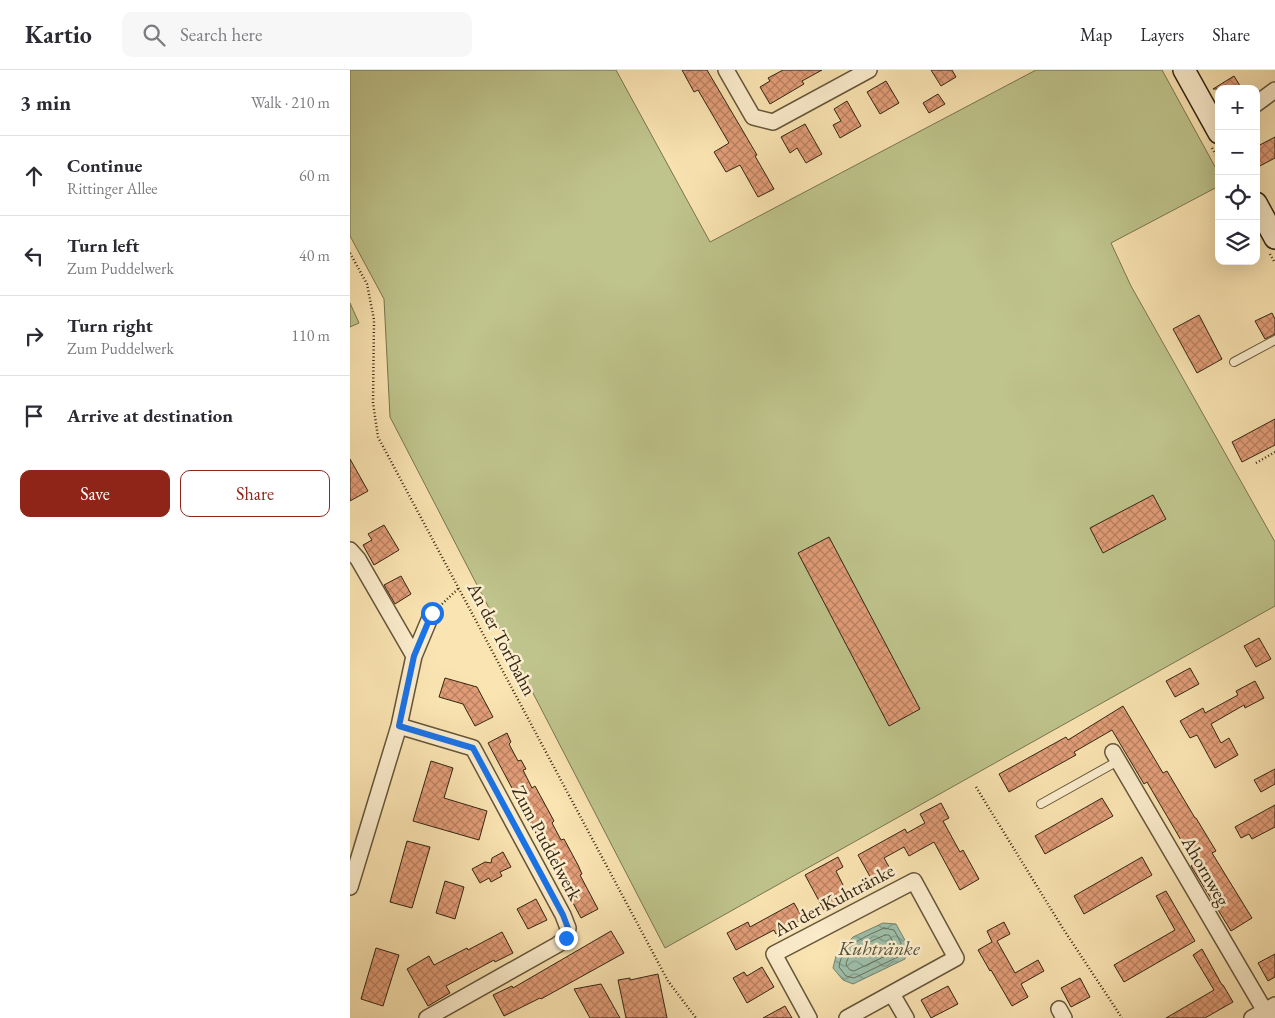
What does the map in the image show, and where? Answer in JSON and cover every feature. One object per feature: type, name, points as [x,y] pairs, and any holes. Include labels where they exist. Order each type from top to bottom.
[{"type":"street","points":[[726,70],[753,117],[773,122],[869,70]]},
{"type":"street","points":[[1184,70],[1217,130]]},
{"type":"street","points":[[1260,101],[1275,90]]},
{"type":"street","points":[[1260,210],[1275,238]]},
{"type":"street","points":[[350,550],[358,559],[414,656]]},
{"type":"street","points":[[350,887],[399,726],[414,656],[432,613]]},
{"type":"street","name":"Zum Puddelwerk","points":[[399,726],[473,748],[563,915],[568,928],[566,938],[558,945],[427,1018]]},
{"type":"street","name":"Ahornweg","points":[[1116,756],[1265,1013]]},
{"type":"street","name":"An der Kuhtränke","points":[[809,1018],[774,954],[914,881],[956,958],[847,1018]]},
{"type":"street","points":[[892,994],[906,1018]]},
{"type":"lane","points":[[1234,362],[1275,340]]},
{"type":"lane","points":[[1041,804],[1116,756]]},
{"type":"path","name":"An der Torfbahn","points":[[350,254],[367,284],[374,320],[373,403],[378,437],[668,980],[696,1018]]},
{"type":"path","points":[[1256,463],[1275,452]]},
{"type":"path","points":[[432,613],[459,588]]},
{"type":"path","points":[[976,787],[1062,927],[1122,1018]]},
{"type":"green space","points":[[350,70],[616,70],[710,242],[1036,70],[1162,70],[1215,167],[1215,188],[1111,243],[1131,286],[1275,542],[1275,606],[665,948],[390,417],[384,299],[350,236]]},
{"type":"green space","points":[[350,303],[359,323],[350,327]]},
{"type":"water","name":"Kuhtränke","points":[[883,923],[896,924],[906,942],[905,959],[853,984],[843,980],[833,968],[836,956],[853,937]]},
{"type":"building","points":[[682,70],[707,70],[757,155],[755,156],[774,189],[758,197],[740,165],[726,172],[714,152],[729,143],[698,90],[694,92]]},
{"type":"building","points":[[783,70],[822,70],[802,81],[804,84],[770,104],[760,87],[770,81],[768,78]]},
{"type":"building","points":[[931,70],[952,70],[956,77],[941,86]]},
{"type":"building","points":[[1234,76],[1240,85],[1219,85]]},
{"type":"building","points":[[886,81],[899,103],[880,114],[867,92]]},
{"type":"building","points":[[938,94],[945,104],[929,113],[923,103]]},
{"type":"building","points":[[847,101],[861,126],[840,138],[833,125],[841,121],[834,109]]},
{"type":"building","points":[[805,124],[822,154],[806,163],[797,148],[790,153],[781,137]]},
{"type":"building","points":[[1275,137],[1275,158],[1260,166],[1260,145]]},
{"type":"building","points":[[1272,313],[1275,319],[1275,334],[1265,339],[1255,321]]},
{"type":"building","points":[[1199,315],[1222,359],[1197,373],[1173,329]]},
{"type":"building","points":[[1275,419],[1275,445],[1242,462],[1232,442]]},
{"type":"building","points":[[350,459],[368,491],[350,501]]},
{"type":"building","points":[[1153,495],[1166,519],[1103,553],[1090,528]]},
{"type":"building","points":[[384,525],[399,550],[374,565],[363,545],[372,540],[368,534]]},
{"type":"building","points":[[829,537],[920,709],[889,726],[798,553]]},
{"type":"building","points":[[401,576],[411,594],[395,604],[384,585]]},
{"type":"building","points":[[1259,638],[1271,659],[1256,667],[1244,646]]},
{"type":"building","points":[[1190,668],[1199,684],[1175,697],[1166,681]]},
{"type":"building","points":[[445,678],[477,687],[493,717],[475,726],[463,704],[439,697]]},
{"type":"building","points":[[1255,681],[1264,698],[1245,708],[1244,705],[1211,724],[1221,743],[1229,738],[1238,755],[1215,768],[1197,735],[1190,738],[1180,721],[1203,708],[1205,713],[1238,695],[1236,691]]},
{"type":"building","points":[[1123,706],[1163,773],[1167,771],[1196,818],[1216,851],[1212,853],[1252,918],[1231,931],[1191,866],[1195,864],[1147,782],[1144,784],[1112,730],[1074,752],[1076,755],[1009,792],[999,774],[1066,737],[1068,740]]},
{"type":"building","points":[[507,733],[511,742],[509,744],[518,761],[521,760],[526,769],[523,770],[532,788],[535,786],[554,821],[552,823],[561,840],[564,839],[598,909],[581,918],[488,743]]},
{"type":"building","points":[[431,761],[453,768],[444,798],[487,811],[479,840],[413,821]]},
{"type":"building","points":[[1275,769],[1275,784],[1261,792],[1254,780]]},
{"type":"building","points":[[1102,798],[1113,816],[1045,854],[1035,836]]},
{"type":"building","points":[[941,803],[949,818],[943,821],[960,852],[963,850],[979,879],[960,890],[934,842],[909,856],[904,847],[884,858],[892,872],[873,882],[858,855],[905,829],[907,833],[925,823],[920,814]]},
{"type":"building","points":[[1275,805],[1275,827],[1252,839],[1249,834],[1241,838],[1235,827]]},
{"type":"building","points":[[407,841],[430,847],[412,908],[390,902]]},
{"type":"building","points":[[503,852],[511,867],[500,872],[502,876],[491,882],[489,878],[480,883],[472,869],[485,862],[491,863],[492,858]]},
{"type":"building","points":[[838,857],[843,867],[836,871],[849,897],[824,910],[805,875]]},
{"type":"building","points":[[1142,857],[1152,875],[1084,914],[1074,896]]},
{"type":"building","points":[[445,881],[464,887],[455,919],[436,913]]},
{"type":"building","points":[[1166,891],[1195,941],[1124,982],[1114,965],[1175,930],[1156,896]]},
{"type":"building","points":[[536,899],[547,920],[528,929],[517,909]]},
{"type":"building","points":[[794,903],[803,919],[776,934],[774,930],[736,950],[727,933],[748,922],[750,927]]},
{"type":"building","points":[[1004,922],[1010,934],[997,941],[1015,973],[1038,960],[1044,971],[1021,984],[1028,997],[1012,1006],[978,950],[992,942],[987,931]]},
{"type":"building","points":[[611,931],[624,953],[541,999],[504,1016],[493,995],[512,986],[513,988]]},
{"type":"building","points":[[502,932],[513,953],[495,962],[494,960],[446,986],[450,993],[428,1006],[407,969],[429,956],[434,965]]},
{"type":"building","points":[[376,948],[399,955],[383,1006],[361,999]]},
{"type":"building","points":[[1202,949],[1233,1002],[1205,1018],[1166,1018],[1214,990],[1193,955]]},
{"type":"building","points":[[1275,954],[1275,977],[1268,981],[1258,963]]},
{"type":"building","points":[[762,967],[774,987],[747,1003],[733,978],[744,972],[747,976]]},
{"type":"building","points":[[658,974],[667,1018],[626,1018],[618,980],[630,978],[630,980]]},
{"type":"building","points":[[1080,978],[1090,997],[1071,1007],[1061,988]]},
{"type":"building","points":[[601,984],[620,1018],[590,1018],[574,989]]},
{"type":"building","points":[[948,986],[958,1004],[931,1018],[921,1000]]},
{"type":"building","points":[[785,1006],[792,1018],[763,1018]]},
{"type":"route","points":[[432,613],[414,656],[399,726],[473,748],[563,915],[568,928],[566,938]]}]
